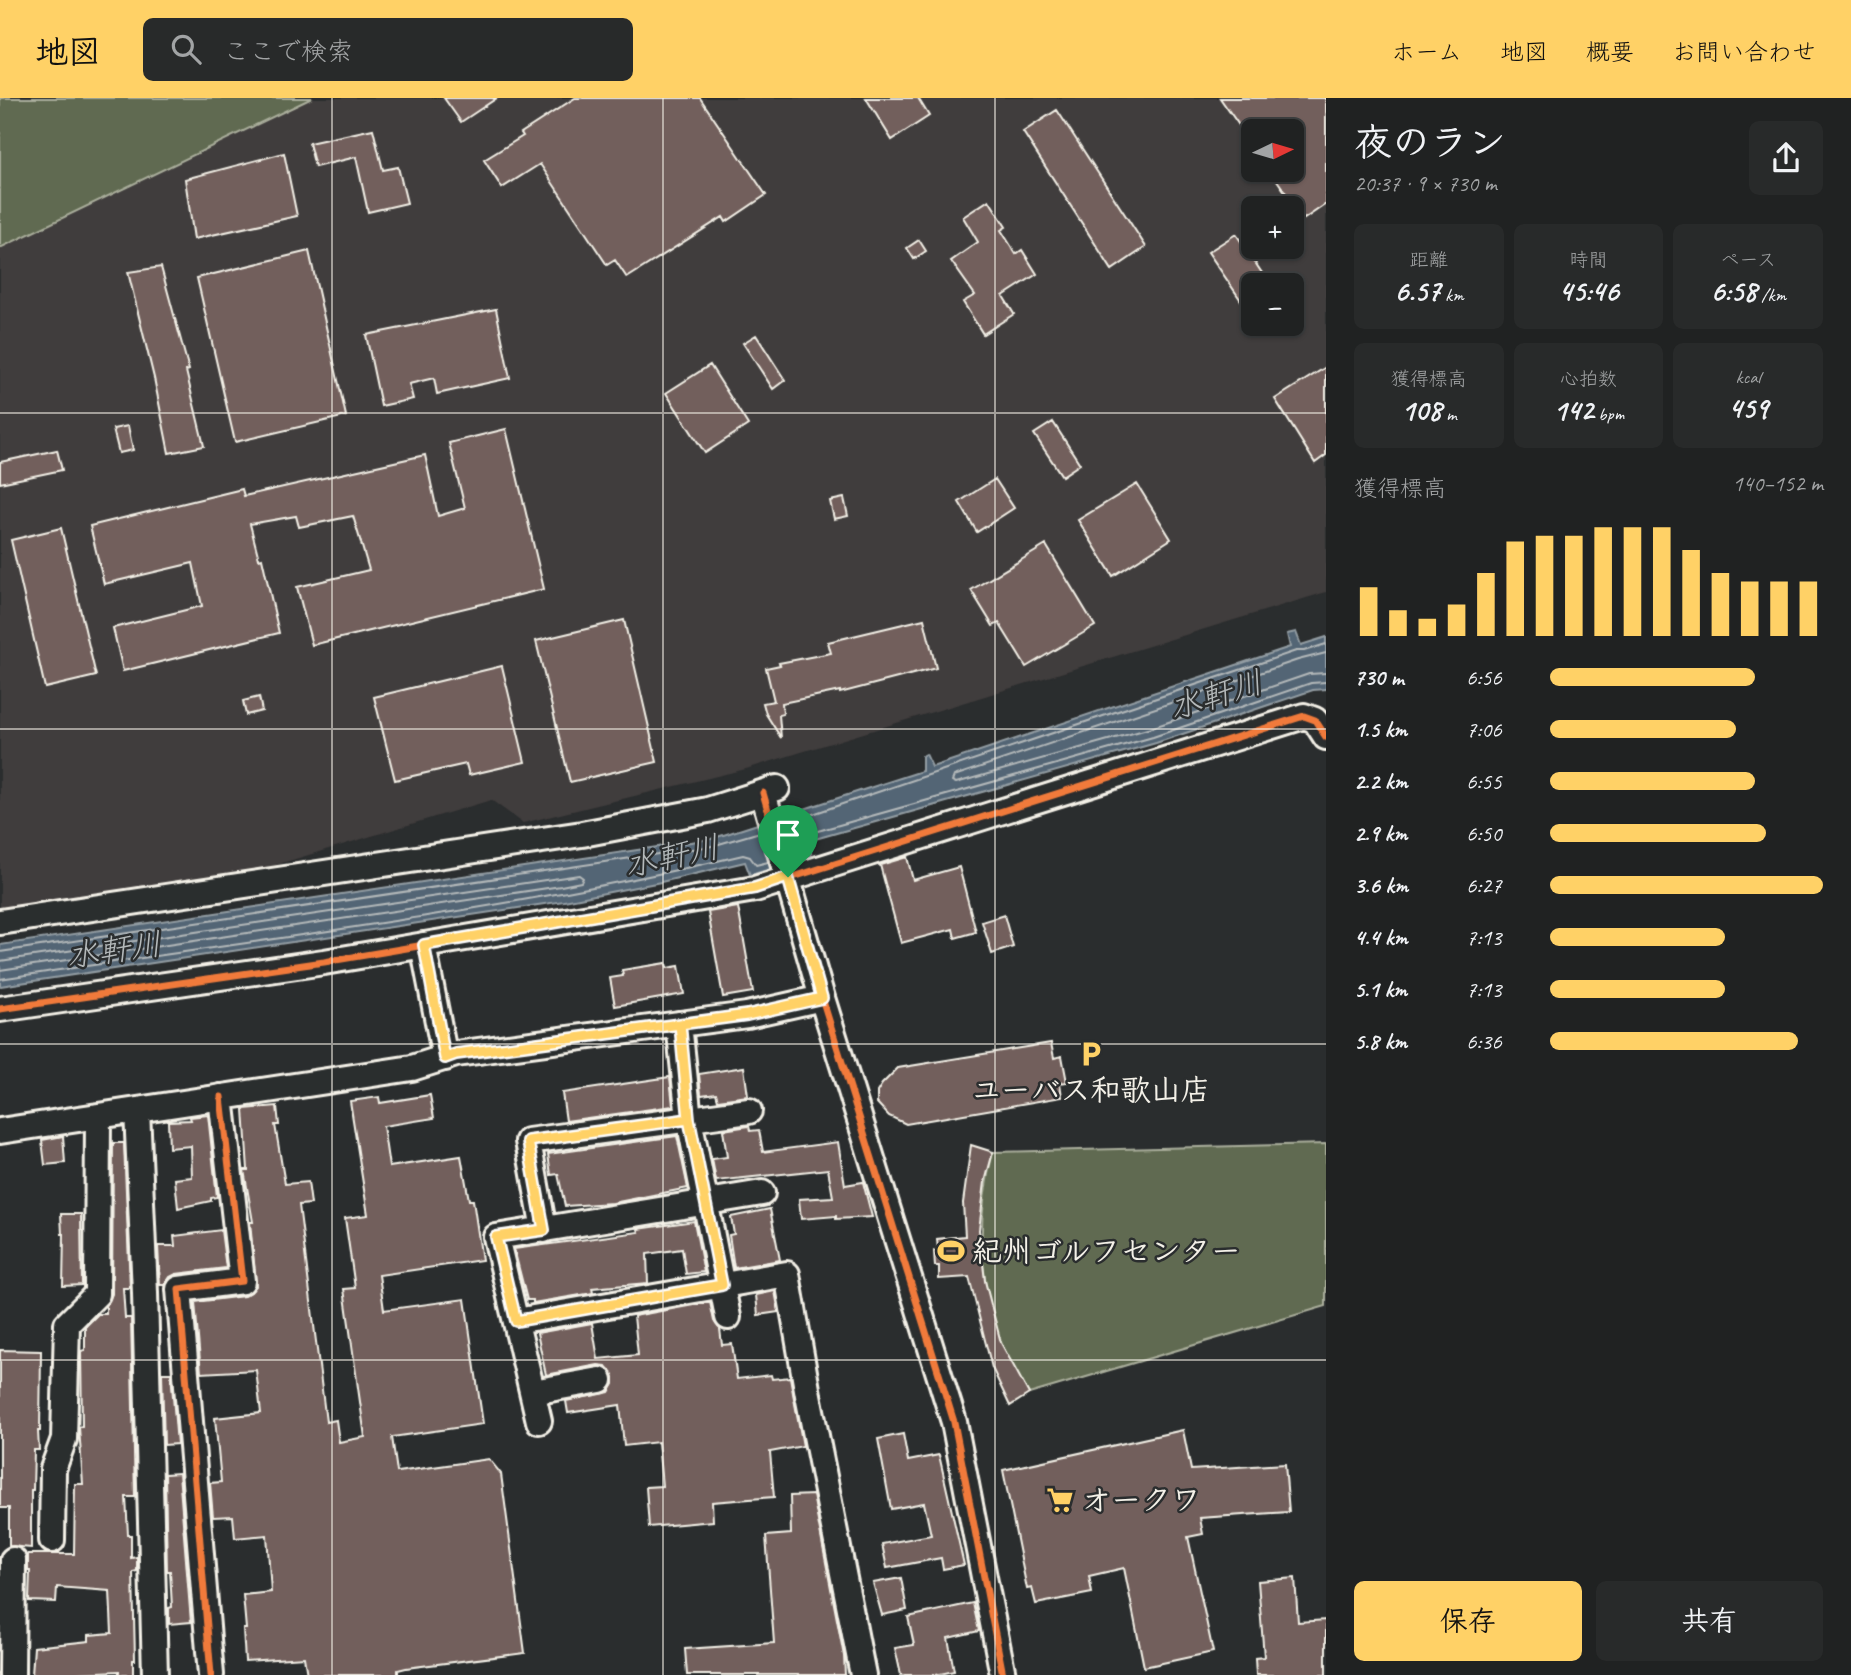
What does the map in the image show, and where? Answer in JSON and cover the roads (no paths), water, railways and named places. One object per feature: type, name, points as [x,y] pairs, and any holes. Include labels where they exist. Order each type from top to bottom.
[{"type":"street","points":[[0,1009],[324,962],[755,888],[786,872],[1304,716],[1315,720],[1326,737]]},
{"type":"street","points":[[0,922],[582,834],[708,810],[770,790],[786,872],[822,998],[954,1422],[1003,1675]]},
{"type":"street","points":[[424,945],[445,1058]]},
{"type":"street","points":[[0,1131],[412,1068],[456,1054],[747,1015],[822,998]]},
{"type":"street","points":[[680,1024],[689,1119],[728,1317]]},
{"type":"street","points":[[211,1675],[179,1289],[242,1281],[221,1097]]},
{"type":"street","points":[[137,1110],[145,1293],[155,1675]]},
{"type":"street","points":[[544,1230],[528,1141],[749,1111]]},
{"type":"street","points":[[52,1540],[53,1469],[64,1439],[67,1324],[97,1294],[99,1116]]},
{"type":"street","points":[[540,1421],[496,1237],[762,1192]]},
{"type":"street","points":[[516,1321],[787,1273],[807,1395],[863,1675]]},
{"type":"street","points":[[533,1392],[600,1380]]},
{"type":"street","points":[[12,1675],[13,1560]]},
{"type":"water","name":"水軒川","points":[[1296,632],[1301,645],[1326,637],[1326,689],[1313,690],[1156,743],[808,841],[812,857],[750,875],[745,862],[564,901],[0,986],[0,945],[711,839],[922,771],[922,756],[926,754],[932,767],[1290,647],[1287,634]]},
{"type":"place","name":"ユーバス和歌山店","points":[[1091,1054]]},
{"type":"place","name":"紀州ゴルフセンター","points":[[951,1251]]},
{"type":"place","name":"オークワ","points":[[1060,1500]]}]
